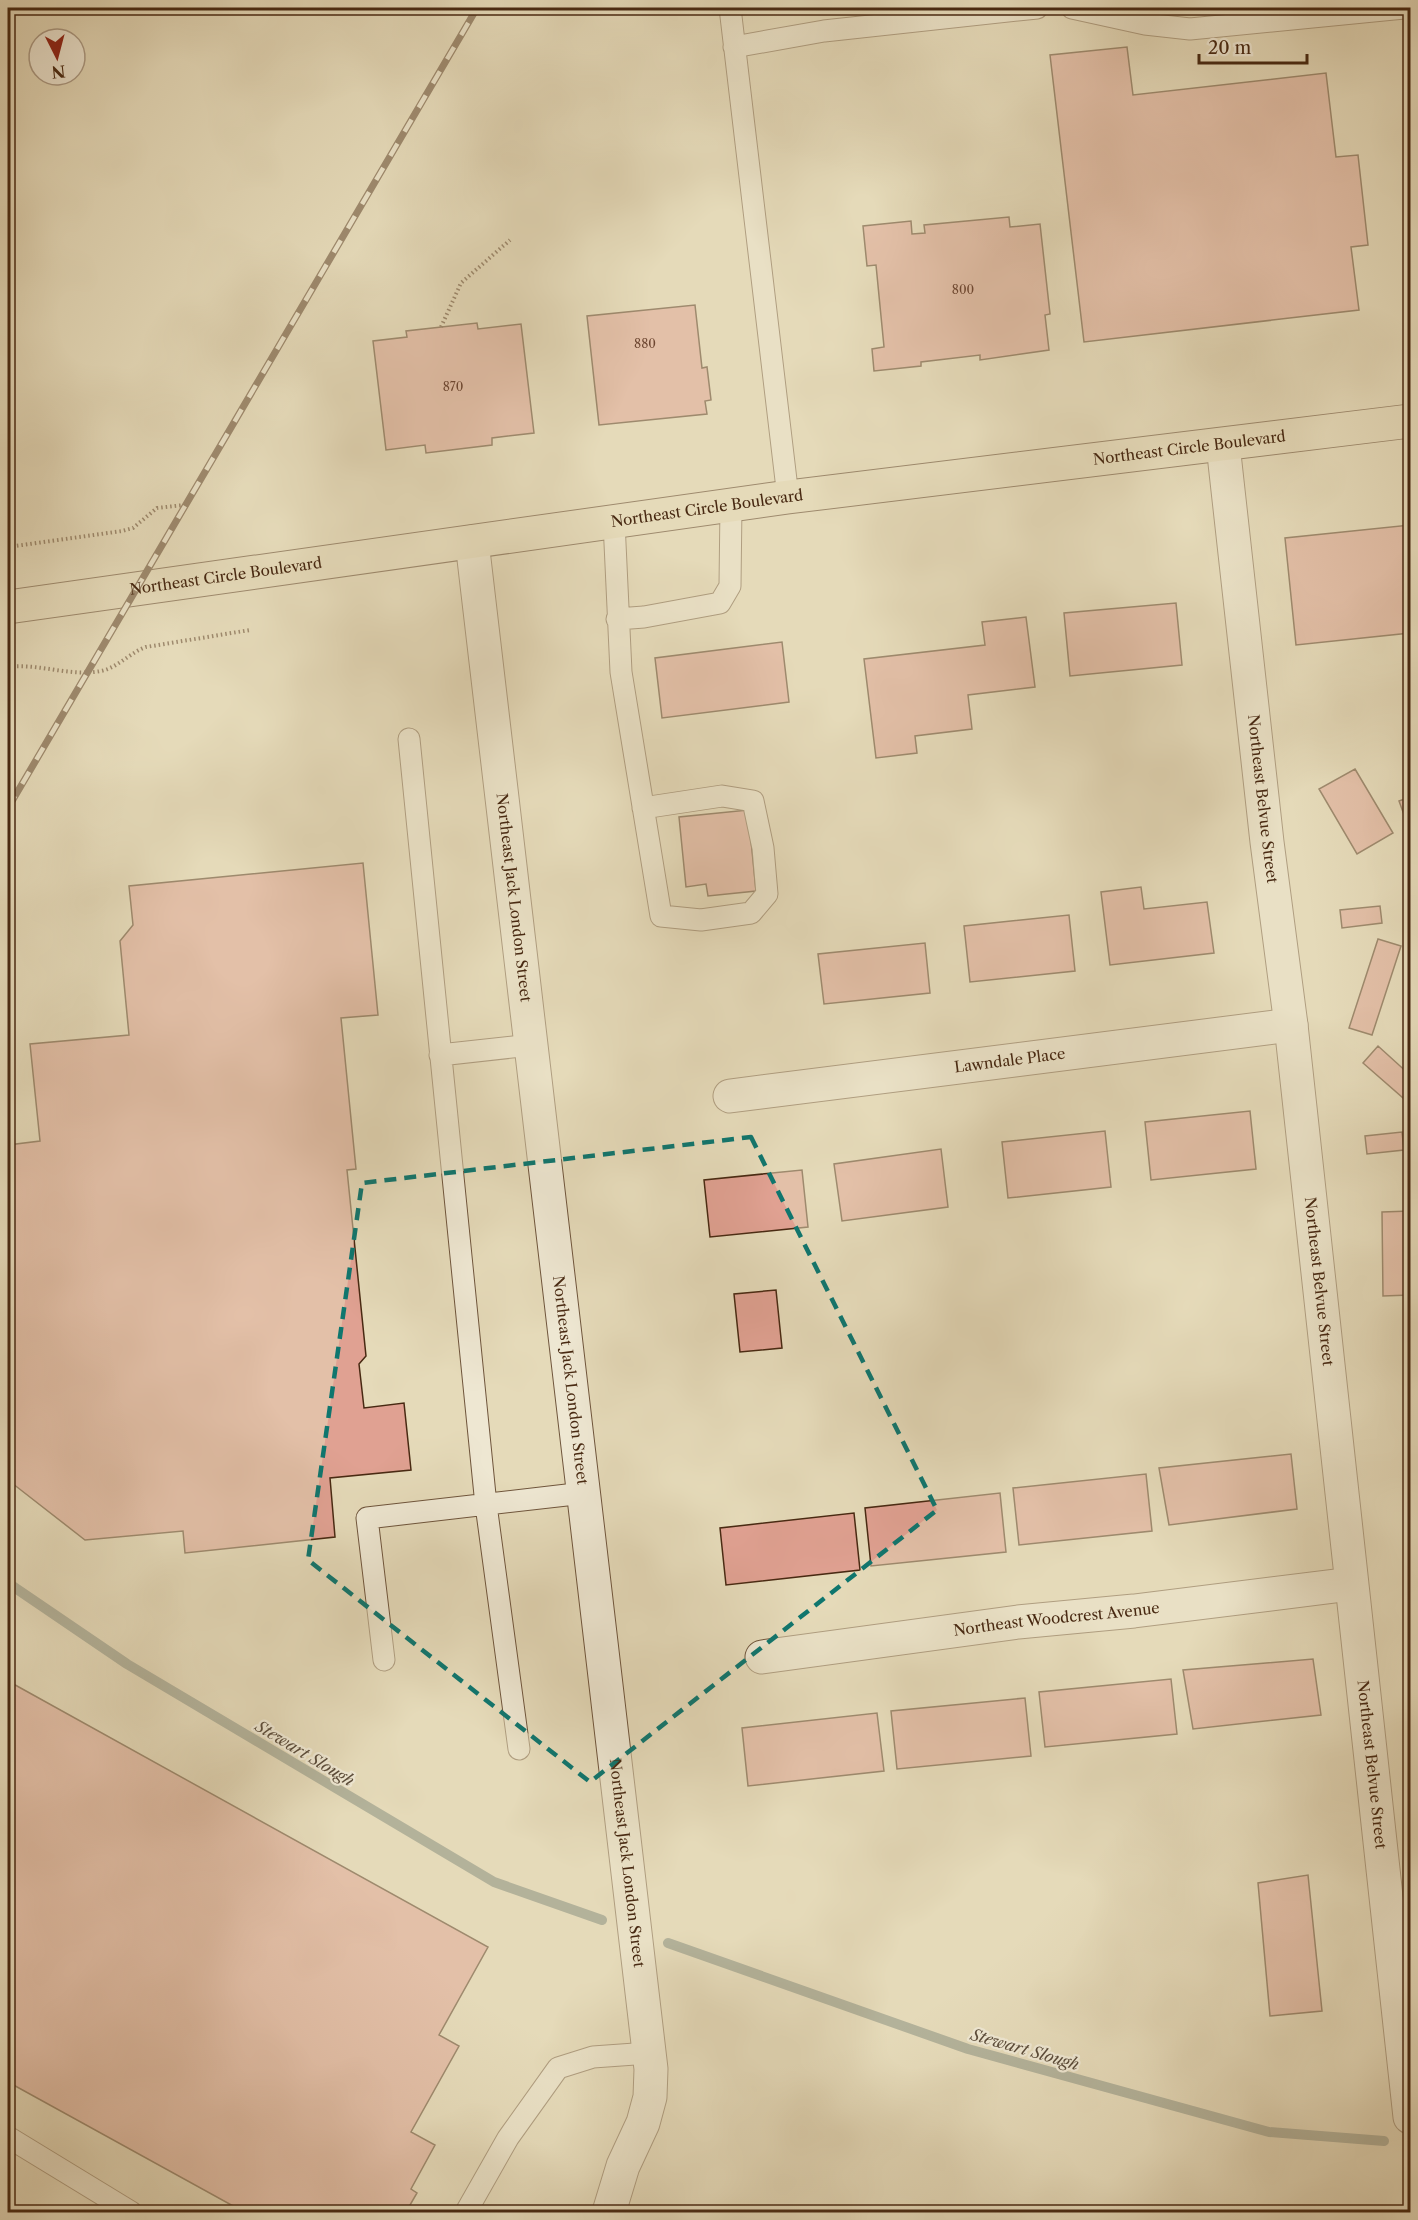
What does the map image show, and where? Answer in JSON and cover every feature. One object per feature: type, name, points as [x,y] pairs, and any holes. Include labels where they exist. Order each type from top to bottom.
[{"type":"main road","name":"Northeast Circle Boulevard","points":[[8,607],[788,497],[1410,421]]},
{"type":"street","name":"Northeast Belvue Street","points":[[1222,445],[1267,842],[1291,1025],[1410,2117]]},
{"type":"street","name":"Northeast Jack London Street","points":[[472,542],[649,2053],[650,2097],[644,2123],[623,2166],[609,2212]]},
{"type":"street","name":"Lawndale Place","points":[[730,1096],[1291,1025]]},
{"type":"street","name":"Northeast Woodcrest Avenue","points":[[762,1657],[1018,1622],[1134,1611],[1351,1584]]},
{"type":"lane","points":[[730,8],[788,497]]},
{"type":"lane","points":[[734,47],[824,30],[1037,8]]},
{"type":"lane","points":[[1072,8],[1145,24],[1190,29],[1404,8]]},
{"type":"lane","points":[[617,619],[644,617],[720,603],[730,586],[731,505]]},
{"type":"lane","points":[[614,522],[621,672],[661,916],[701,920],[751,913],[767,894],[763,848],[753,801],[722,796],[644,808]]},
{"type":"lane","points":[[409,739],[486,1505],[519,1749]]},
{"type":"lane","points":[[440,1055],[531,1045]]},
{"type":"lane","points":[[384,1660],[367,1518],[584,1493]]},
{"type":"lane","points":[[466,2212],[508,2139],[558,2068],[593,2057],[649,2053]]},
{"type":"lane","points":[[8,2137],[131,2212]]},
{"type":"path","points":[[441,327],[461,283],[510,240]]},
{"type":"path","points":[[8,547],[122,531],[133,528],[157,508],[184,505]]},
{"type":"path","points":[[8,667],[28,664],[71,671],[103,671],[133,652],[146,647],[250,630]]},
{"type":"highlighted area","points":[[751,1137],[937,1510],[590,1782],[308,1560],[362,1183]]},
{"type":"building","points":[[1127,47],[1133,95],[1326,73],[1336,157],[1358,155],[1368,245],[1351,247],[1359,310],[1084,342],[1050,55]]},
{"type":"building","points":[[1009,217],[1010,227],[1040,224],[1050,314],[1045,315],[1049,350],[980,360],[980,355],[921,362],[921,366],[874,371],[872,349],[884,347],[876,265],[867,266],[863,226],[911,221],[912,234],[925,233],[924,225]]},
{"type":"building","points":[[695,305],[702,368],[707,367],[711,400],[705,401],[707,414],[599,425],[587,316]]},
{"type":"building","points":[[477,323],[478,329],[521,324],[534,433],[492,438],[492,445],[426,453],[425,445],[386,450],[373,341],[407,337],[406,331]]},
{"type":"building","points":[[1410,525],[1410,633],[1296,645],[1285,538]]},
{"type":"building","points":[[1176,603],[1182,665],[1070,676],[1064,613]]},
{"type":"building","points":[[1026,617],[1035,687],[968,695],[972,729],[915,736],[917,753],[876,758],[864,659],[985,645],[982,622]]},
{"type":"building","points":[[782,642],[789,702],[662,718],[655,658]]},
{"type":"building","points":[[1355,769],[1393,833],[1357,854],[1319,789]]},
{"type":"building","points":[[1410,797],[1410,831],[1399,801]]},
{"type":"building","points":[[748,810],[756,891],[708,896],[706,884],[686,887],[679,817]]},
{"type":"building","points":[[363,863],[378,1015],[341,1018],[356,1169],[347,1170],[366,1356],[359,1364],[364,1408],[404,1403],[411,1470],[330,1478],[335,1537],[185,1553],[183,1531],[85,1540],[8,1480],[8,1145],[40,1141],[30,1044],[129,1035],[120,941],[133,925],[129,886]]},
{"type":"building","points":[[1141,887],[1144,909],[1207,902],[1214,953],[1110,965],[1101,892]]},
{"type":"building","points":[[1380,906],[1382,923],[1342,928],[1340,910]]},
{"type":"building","points":[[1069,915],[1075,971],[970,982],[964,926]]},
{"type":"building","points":[[1378,939],[1401,946],[1372,1035],[1349,1028]]},
{"type":"building","points":[[925,943],[930,993],[824,1004],[818,954]]},
{"type":"building","points":[[1378,1046],[1410,1075],[1410,1104],[1363,1063]]},
{"type":"building","points":[[1250,1111],[1256,1169],[1151,1180],[1145,1122]]},
{"type":"building","points":[[1105,1131],[1111,1187],[1008,1198],[1002,1142]]},
{"type":"building","points":[[1402,1132],[1404,1150],[1367,1154],[1365,1136]]},
{"type":"building","points":[[941,1149],[948,1207],[842,1221],[834,1164]]},
{"type":"building","points":[[802,1170],[808,1227],[710,1237],[704,1180]]},
{"type":"building","points":[[1410,1211],[1410,1295],[1383,1296],[1382,1212]]},
{"type":"building","points":[[776,1290],[782,1348],[740,1352],[734,1294]]},
{"type":"building","points":[[1291,1454],[1297,1509],[1169,1525],[1159,1468]]},
{"type":"building","points":[[1146,1474],[1152,1531],[1019,1545],[1013,1488]]},
{"type":"building","points":[[1000,1493],[1006,1552],[871,1566],[865,1508]]},
{"type":"building","points":[[854,1513],[860,1570],[726,1585],[720,1528]]},
{"type":"building","points":[[1410,1541],[1410,1589],[1405,1589]]},
{"type":"building","points":[[1313,1659],[1321,1715],[1193,1729],[1183,1670]]},
{"type":"building","points":[[1171,1679],[1177,1734],[1045,1747],[1039,1692]]},
{"type":"building","points":[[8,1681],[488,1947],[439,2035],[459,2046],[411,2132],[435,2145],[411,2189],[417,2193],[406,2212],[244,2212],[8,2082]]},
{"type":"building","points":[[1025,1698],[1031,1756],[897,1769],[891,1711]]},
{"type":"building","points":[[877,1713],[884,1771],[748,1786],[742,1728]]},
{"type":"building","points":[[1308,1875],[1322,2011],[1270,2016],[1258,1883]]},
{"type":"waterway","name":"Stewart Slough","points":[[8,1583],[127,1664],[494,1882],[602,1920]]},
{"type":"waterway","name":"Stewart Slough","points":[[668,1943],[968,2049],[1269,2132],[1384,2141]]},
{"type":"railway","points":[[8,808],[477,8]]}]
